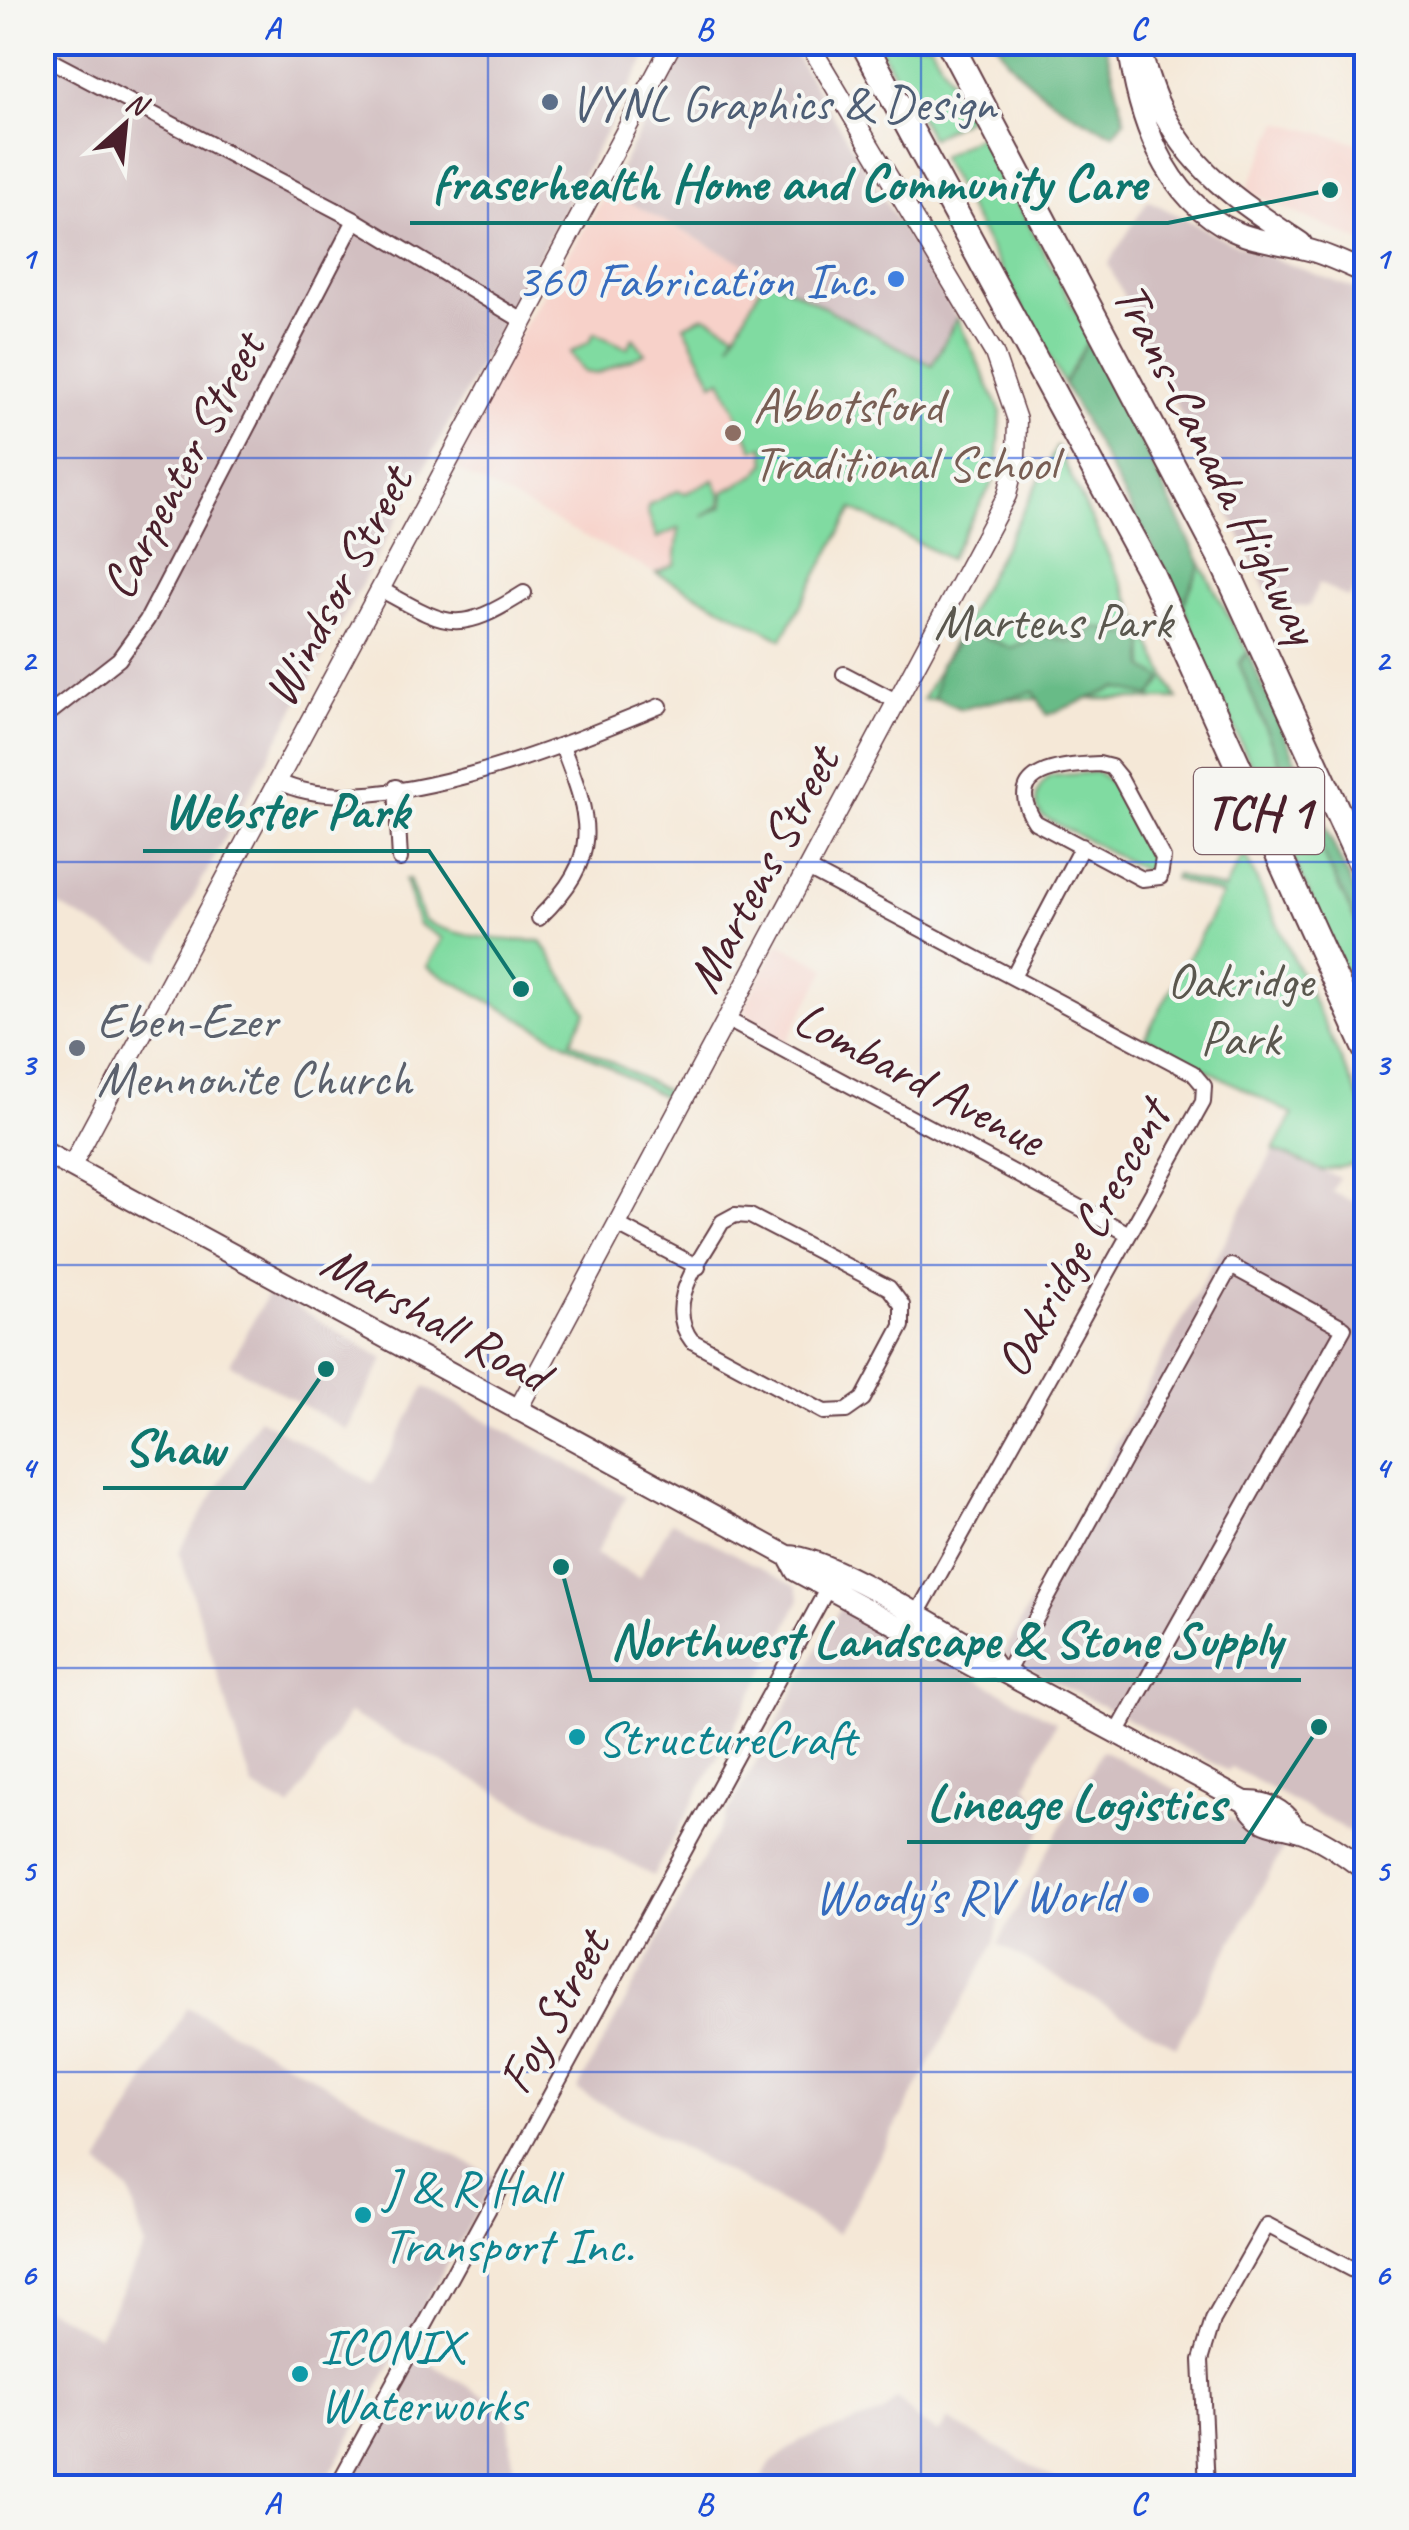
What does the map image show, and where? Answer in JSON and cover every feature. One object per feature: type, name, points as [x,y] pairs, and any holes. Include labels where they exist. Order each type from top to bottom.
[{"type":"highway","name":"TCH 1","points":[[864,42],[1152,574],[1366,1048]]},
{"type":"highway","name":"Trans-Canada Highway","points":[[949,42],[1220,556],[1366,874]]},
{"type":"main road","points":[[1131,42],[1177,138],[1217,186],[1311,250]]},
{"type":"main road","points":[[1131,42],[1141,106],[1157,153],[1198,208],[1237,233],[1311,250],[1366,273]]},
{"type":"main road","name":"Marshall Road","points":[[42,1152],[788,1556],[804,1555],[832,1580],[978,1668],[1001,1671]]},
{"type":"main road","name":"Marshall Road","points":[[832,1580],[916,1616],[986,1654],[1001,1671],[1244,1802],[1262,1801],[1287,1815],[1296,1830],[1366,1871]]},
{"type":"street","name":"Windsor Street","points":[[71,1167],[673,42]]},
{"type":"street","name":"Martens Street","points":[[517,1411],[1006,495],[1016,457],[1016,420],[994,352],[808,42]]},
{"type":"street","points":[[42,56],[355,220],[523,321]]},
{"type":"street","name":"Carpenter Street","points":[[42,719],[119,659],[146,620],[355,220]]},
{"type":"street","points":[[380,589],[454,623],[486,616],[524,593]]},
{"type":"street","points":[[844,674],[896,701]]},
{"type":"street","points":[[277,781],[322,796],[484,773],[660,706]]},
{"type":"street","points":[[538,918],[565,892],[585,854],[585,802],[562,746]]},
{"type":"street","points":[[1048,767],[1111,767],[1163,858],[1164,868],[1160,877],[1142,879],[1082,846],[1036,822],[1028,811],[1028,792],[1048,767]]},
{"type":"street","points":[[396,787],[400,859]]},
{"type":"street","points":[[1013,977],[1082,846]]},
{"type":"street","name":"Oakridge Crescent","points":[[806,868],[1194,1073],[1204,1086],[1203,1102],[916,1616]]},
{"type":"street","name":"Lombard Avenue","points":[[726,1020],[1129,1234]]},
{"type":"street","points":[[735,1215],[750,1216],[890,1288],[902,1305],[902,1326],[863,1398],[846,1411],[824,1412],[692,1341],[679,1325],[678,1304],[698,1267],[722,1222],[735,1215]]},
{"type":"street","points":[[616,1224],[698,1267]]},
{"type":"street","points":[[1001,1671],[1231,1266],[1344,1328],[1117,1733]]},
{"type":"street","name":"Foy Street","points":[[336,2488],[832,1580]]},
{"type":"street","points":[[1207,2488],[1201,2360],[1213,2320],[1267,2225],[1366,2277]]},
{"type":"shaded area","points":[[42,43],[654,43],[159,960],[43,897]]},
{"type":"shaded area","points":[[687,43],[788,43],[957,318],[933,365],[608,191]]},
{"type":"shaded area","points":[[1279,122],[1366,145],[1366,244],[1246,191]]},
{"type":"shaded area","name":"Abbotsford Traditional School","points":[[608,191],[932,365],[957,318],[1001,412],[997,475],[949,559],[853,509],[782,639],[449,466],[525,324]]},
{"type":"shaded area","points":[[1148,200],[1230,242],[1366,293],[1366,566],[1349,599],[1319,583],[1309,606],[1290,606],[1277,612],[1108,264]]},
{"type":"shaded area","points":[[779,943],[827,968],[786,1042],[750,1023],[744,1007]]},
{"type":"shaded area","points":[[1274,1150],[1339,1178],[1332,1192],[1366,1207],[1366,1841],[1231,1767],[1228,1771],[1003,1655]]},
{"type":"shaded area","points":[[269,1291],[384,1359],[347,1430],[230,1364]]},
{"type":"shaded area","name":"StructureCraft","points":[[425,1387],[626,1496],[596,1554],[639,1578],[672,1521],[796,1587],[800,1599],[775,1652],[653,1876],[349,1713],[291,1808],[253,1788],[179,1552],[259,1418],[373,1484]]},
{"type":"shaded area","points":[[842,1604],[1056,1722],[1027,1785],[1049,1817],[1004,1902],[994,1944],[838,2234],[577,2090]]},
{"type":"shaded area","name":"Woody's RV World","points":[[1102,1750],[1284,1847],[1176,2046],[998,1944]]},
{"type":"shaded area","points":[[187,2007],[495,2178],[323,2487],[43,2487],[43,2306],[98,2336],[144,2247],[130,2192],[99,2165]]},
{"type":"shaded area","points":[[417,2356],[508,2410],[515,2487],[347,2487]]},
{"type":"shaded area","points":[[897,2398],[918,2421],[940,2433],[948,2420],[1070,2487],[756,2487],[771,2463],[801,2440],[882,2414]]},
{"type":"green space","points":[[876,43],[930,43],[971,116],[931,138]]},
{"type":"green space","points":[[996,43],[1105,43],[1125,120],[1114,134],[1064,108],[1019,72]]},
{"type":"green space","points":[[981,135],[1090,337],[1064,384],[940,157]]},
{"type":"green space","points":[[766,276],[932,365],[957,318],[1001,412],[997,475],[949,559],[853,509],[782,639],[656,573],[675,565],[679,528],[657,538],[647,511],[649,505],[677,491],[686,493],[714,480],[721,495],[720,505],[702,516],[723,506],[724,492],[755,475],[766,463],[764,446],[754,450],[721,379],[713,383],[684,325],[705,316],[735,332],[730,344]]},
{"type":"green space","points":[[594,333],[627,348],[633,338],[645,353],[597,374],[584,372],[570,353],[589,342]]},
{"type":"green space","points":[[1090,337],[1201,564],[1183,605],[1064,384]]},
{"type":"green space","name":"Martens Park","points":[[1057,447],[1177,699],[923,699]]},
{"type":"green space","points":[[1201,564],[1248,652],[1239,663],[1282,769],[1366,943],[1366,1020],[1202,657],[1183,605]]},
{"type":"green space","points":[[1097,627],[1144,639],[1145,668],[1164,679],[1151,696],[1116,688],[1047,715],[1034,692],[961,709],[934,697],[940,665],[962,636],[977,634],[1011,648],[1042,634],[1071,642]]},
{"type":"green space","points":[[1248,652],[1366,918],[1366,943],[1282,769],[1239,663]]},
{"type":"green space","points":[[1098,772],[1113,784],[1155,860],[1154,870],[1145,871],[1042,816],[1037,794],[1050,776]]},
{"type":"green space","name":"Oakridge Park","points":[[1244,853],[1366,1113],[1366,1162],[1322,1171],[1274,1150],[1293,1115],[1145,1037],[1222,895],[1174,879],[1176,875],[1224,890]]},
{"type":"green space","points":[[409,879],[423,920],[465,935],[541,941],[586,1012],[571,1041],[674,1095],[671,1101],[427,967],[442,938],[418,924],[405,880]]},
{"type":"place","name":"VYNL Graphics & Design","points":[[550,102]]},
{"type":"place","name":"fraserhealth Home and Community Care","points":[[1330,190]]},
{"type":"place","name":"360 Fabrication Inc.","points":[[896,279]]},
{"type":"place","name":"Abbotsford Traditional School","points":[[733,433]]},
{"type":"place","name":"Webster Park","points":[[521,989]]},
{"type":"place","name":"Eben-Ezer Mennonite Church","points":[[77,1048]]},
{"type":"place","name":"Shaw","points":[[326,1369]]},
{"type":"place","name":"Northwest Landscape & Stone Supply","points":[[561,1567]]},
{"type":"place","name":"Lineage Logistics","points":[[1319,1727]]},
{"type":"place","name":"StructureCraft","points":[[577,1737]]},
{"type":"place","name":"Woody's RV World","points":[[1141,1895]]},
{"type":"place","name":"J & R Hall Transport Inc.","points":[[363,2215]]},
{"type":"place","name":"ICONIX Waterworks","points":[[300,2374]]}]
